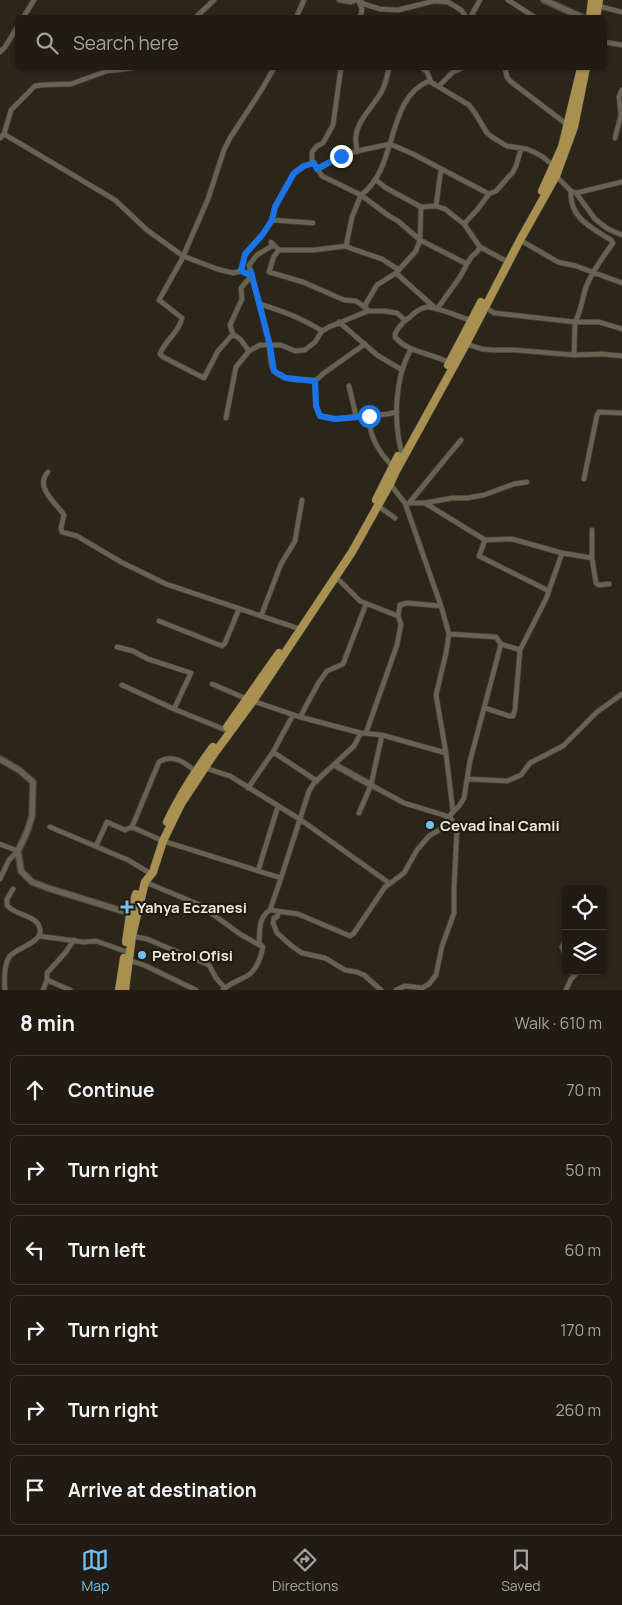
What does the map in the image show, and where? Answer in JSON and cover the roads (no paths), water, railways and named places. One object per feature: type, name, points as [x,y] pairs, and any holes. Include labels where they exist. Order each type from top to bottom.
[{"type":"highway","points":[[591,15],[596,2]]},
{"type":"highway","points":[[596,2],[596,15]]},
{"type":"highway","points":[[298,630],[342,559],[466,344],[506,260],[520,240],[556,171],[567,149],[581,70]]},
{"type":"highway","points":[[571,126],[585,70]]},
{"type":"highway","points":[[402,455],[540,194],[556,171]]},
{"type":"highway","points":[[119,990],[132,936],[133,915],[145,882],[151,872],[161,840],[197,773],[352,552],[390,484],[394,469]]},
{"type":"highway","points":[[197,773],[205,768],[227,731]]},
{"type":"highway","points":[[125,990],[133,915],[140,885],[151,872]]},
{"type":"street","points":[[25,15],[34,0]]},
{"type":"street","points":[[197,15],[214,0]]},
{"type":"street","points":[[297,15],[304,0]]},
{"type":"street","points":[[339,0],[351,2],[358,0],[364,4],[398,10],[418,6],[422,2],[448,2],[465,15]]},
{"type":"street","points":[[358,0],[362,9],[361,15]]},
{"type":"street","points":[[470,15],[480,0]]},
{"type":"street","points":[[508,0],[531,15]]},
{"type":"street","points":[[544,0],[577,15]]},
{"type":"street","points":[[596,2],[622,12]]},
{"type":"street","points":[[0,51],[15,30]]},
{"type":"street","points":[[607,42],[622,45]]},
{"type":"street","points":[[0,138],[4,134],[11,110],[35,86],[42,84],[71,84],[107,71],[115,70]]},
{"type":"street","points":[[233,334],[218,351],[204,378],[160,354],[176,333],[182,318],[159,300],[183,256],[208,199],[224,150],[273,70]]},
{"type":"street","points":[[341,70],[333,125],[323,143],[312,152],[312,160],[317,169],[322,176],[361,195],[398,221],[420,240],[467,264]]},
{"type":"street","points":[[357,152],[355,137],[357,130],[381,92],[389,70]]},
{"type":"street","points":[[424,70],[432,82]]},
{"type":"street","points":[[439,86],[458,70]]},
{"type":"street","points":[[505,70],[510,81],[571,126]]},
{"type":"street","points":[[346,246],[352,217],[361,195],[368,190],[382,169],[402,108],[410,96],[426,82],[432,82],[469,105],[476,113],[487,133],[492,137],[507,146],[534,152],[556,171],[595,219],[608,229],[622,235]]},
{"type":"street","points":[[615,138],[621,115],[619,98],[622,90]]},
{"type":"street","points":[[4,134],[115,200],[147,230],[183,256],[218,270],[233,273],[241,271],[251,274]]},
{"type":"street","points":[[317,169],[341,156],[390,144],[489,194]]},
{"type":"street","points":[[464,224],[489,194],[496,191],[513,172],[520,149]]},
{"type":"street","points":[[241,271],[245,254],[263,234],[272,220],[275,207],[294,173],[304,166],[314,163]]},
{"type":"street","points":[[436,206],[441,169]]},
{"type":"street","points":[[376,180],[391,191],[421,207],[436,206],[445,209],[464,224],[480,247],[506,260]]},
{"type":"street","points":[[574,192],[622,182]]},
{"type":"street","points":[[574,192],[572,204],[575,212],[584,223],[612,241],[586,287],[575,322],[574,355]]},
{"type":"street","points":[[366,309],[377,286],[397,272],[414,255],[420,240],[421,207]]},
{"type":"street","points":[[272,220],[313,223]]},
{"type":"street","points":[[520,240],[558,262],[576,266],[622,284]]},
{"type":"street","points":[[365,344],[315,381],[286,378],[274,371],[270,346],[249,265],[254,258],[272,246],[271,242],[279,250],[314,250],[346,246],[382,259],[436,308]]},
{"type":"street","points":[[436,308],[480,247]]},
{"type":"street","points":[[279,250],[274,256],[269,272],[302,282],[344,300],[356,301],[366,309]]},
{"type":"street","points":[[249,351],[241,340],[233,334],[231,321],[242,300],[242,288],[251,274]]},
{"type":"street","points":[[260,304],[292,314],[322,332]]},
{"type":"street","points":[[450,363],[411,349],[398,340],[394,334],[405,320],[427,307],[436,308],[472,321]]},
{"type":"street","points":[[485,307],[494,313],[575,322],[599,322],[622,329]]},
{"type":"street","points":[[226,418],[236,367],[249,351],[260,345],[281,345],[300,351],[310,347],[322,332],[366,309],[397,313],[405,320]]},
{"type":"street","points":[[339,322],[377,355],[402,370]]},
{"type":"street","points":[[466,344],[482,349],[622,356]]},
{"type":"street","points":[[402,455],[398,440],[398,392],[402,370],[411,349]]},
{"type":"street","points":[[315,381],[316,406],[320,416],[335,419],[397,412]]},
{"type":"street","points":[[348,386],[356,416]]},
{"type":"street","points":[[584,478],[597,415],[599,412],[604,411],[622,413]]},
{"type":"street","points":[[369,416],[371,435],[384,458],[394,469]]},
{"type":"street","points":[[408,503],[461,440]]},
{"type":"street","points":[[48,472],[44,475],[43,482],[48,497],[64,515],[62,532],[77,536],[121,562],[166,584],[298,630]]},
{"type":"street","points":[[408,503],[467,498],[527,482]]},
{"type":"street","points":[[390,484],[408,503],[449,634],[436,695],[454,812]]},
{"type":"street","points":[[261,616],[281,564],[294,541],[302,500]]},
{"type":"street","points":[[424,503],[485,540],[512,539],[562,553],[592,558]]},
{"type":"street","points":[[378,506],[395,518]]},
{"type":"street","points":[[592,530],[592,558],[596,583],[599,585],[609,584]]},
{"type":"street","points":[[485,540],[479,556],[549,591]]},
{"type":"street","points":[[485,708],[513,716],[520,650],[549,591],[562,553]]},
{"type":"street","points":[[336,577],[366,604],[398,616]]},
{"type":"street","points":[[263,947],[259,943],[260,921],[264,914],[270,910],[282,878],[309,790],[354,746],[364,733],[398,645],[401,624],[398,616],[400,605],[407,603],[441,606]]},
{"type":"street","points":[[300,717],[327,671],[342,664],[366,604]]},
{"type":"street","points":[[158,621],[222,646],[239,609]]},
{"type":"street","points":[[449,634],[496,637],[501,644],[520,650]]},
{"type":"street","points":[[270,910],[298,914],[350,936],[354,933],[389,883],[404,873],[416,850],[429,836],[439,830],[464,798],[470,761],[501,644]]},
{"type":"street","points":[[117,647],[133,651],[148,659],[191,673],[174,709]]},
{"type":"street","points":[[212,684],[293,715],[364,733],[382,735],[446,753]]},
{"type":"street","points":[[122,685],[227,731]]},
{"type":"street","points":[[468,779],[507,782],[521,776],[530,764],[563,746],[597,712],[622,694]]},
{"type":"street","points":[[248,788],[273,752],[293,715]]},
{"type":"street","points":[[359,813],[371,785],[382,735]]},
{"type":"street","points":[[273,752],[317,781]]},
{"type":"street","points":[[0,759],[19,770],[33,782],[32,816],[27,832],[18,851],[9,860],[0,879]]},
{"type":"street","points":[[96,846],[107,822],[125,830],[132,827],[159,762],[163,759],[180,759],[197,773]]},
{"type":"street","points":[[335,765],[404,803],[450,817],[457,828],[454,913],[442,946],[436,975],[430,984],[422,988],[405,986],[396,990]]},
{"type":"street","points":[[205,768],[230,776],[301,820],[389,883]]},
{"type":"street","points":[[258,870],[278,806]]},
{"type":"street","points":[[50,827],[128,860],[151,872]]},
{"type":"street","points":[[132,827],[161,840],[282,878]]},
{"type":"street","points":[[0,844],[18,851]]},
{"type":"street","points":[[18,851],[21,872],[32,882],[133,915]]},
{"type":"street","points":[[145,882],[200,905],[240,934],[263,947]]},
{"type":"street","points":[[5,990],[8,958],[19,949],[32,943],[39,936],[40,929],[31,918],[11,911],[7,906],[7,899],[12,889]]},
{"type":"street","points":[[279,912],[273,923],[277,933],[292,947],[302,953],[325,958],[345,970],[364,975],[381,990]]},
{"type":"street","points":[[39,936],[96,942],[128,954],[146,966],[196,990]]},
{"type":"street","points":[[132,936],[147,939],[209,965],[224,989],[234,981],[250,974],[260,960],[263,947]]},
{"type":"street","points":[[43,990],[47,980],[47,973],[74,940]]},
{"type":"street","points":[[566,990],[570,979],[575,975]]},
{"type":"street","points":[[47,980],[70,990]]},
{"type":"place","name":"Cevad İnal Camii","points":[[430,825]]},
{"type":"place","name":"Yahya Eczanesi","points":[[127,907]]},
{"type":"place","name":"Petrol Ofisi","points":[[142,955]]}]
